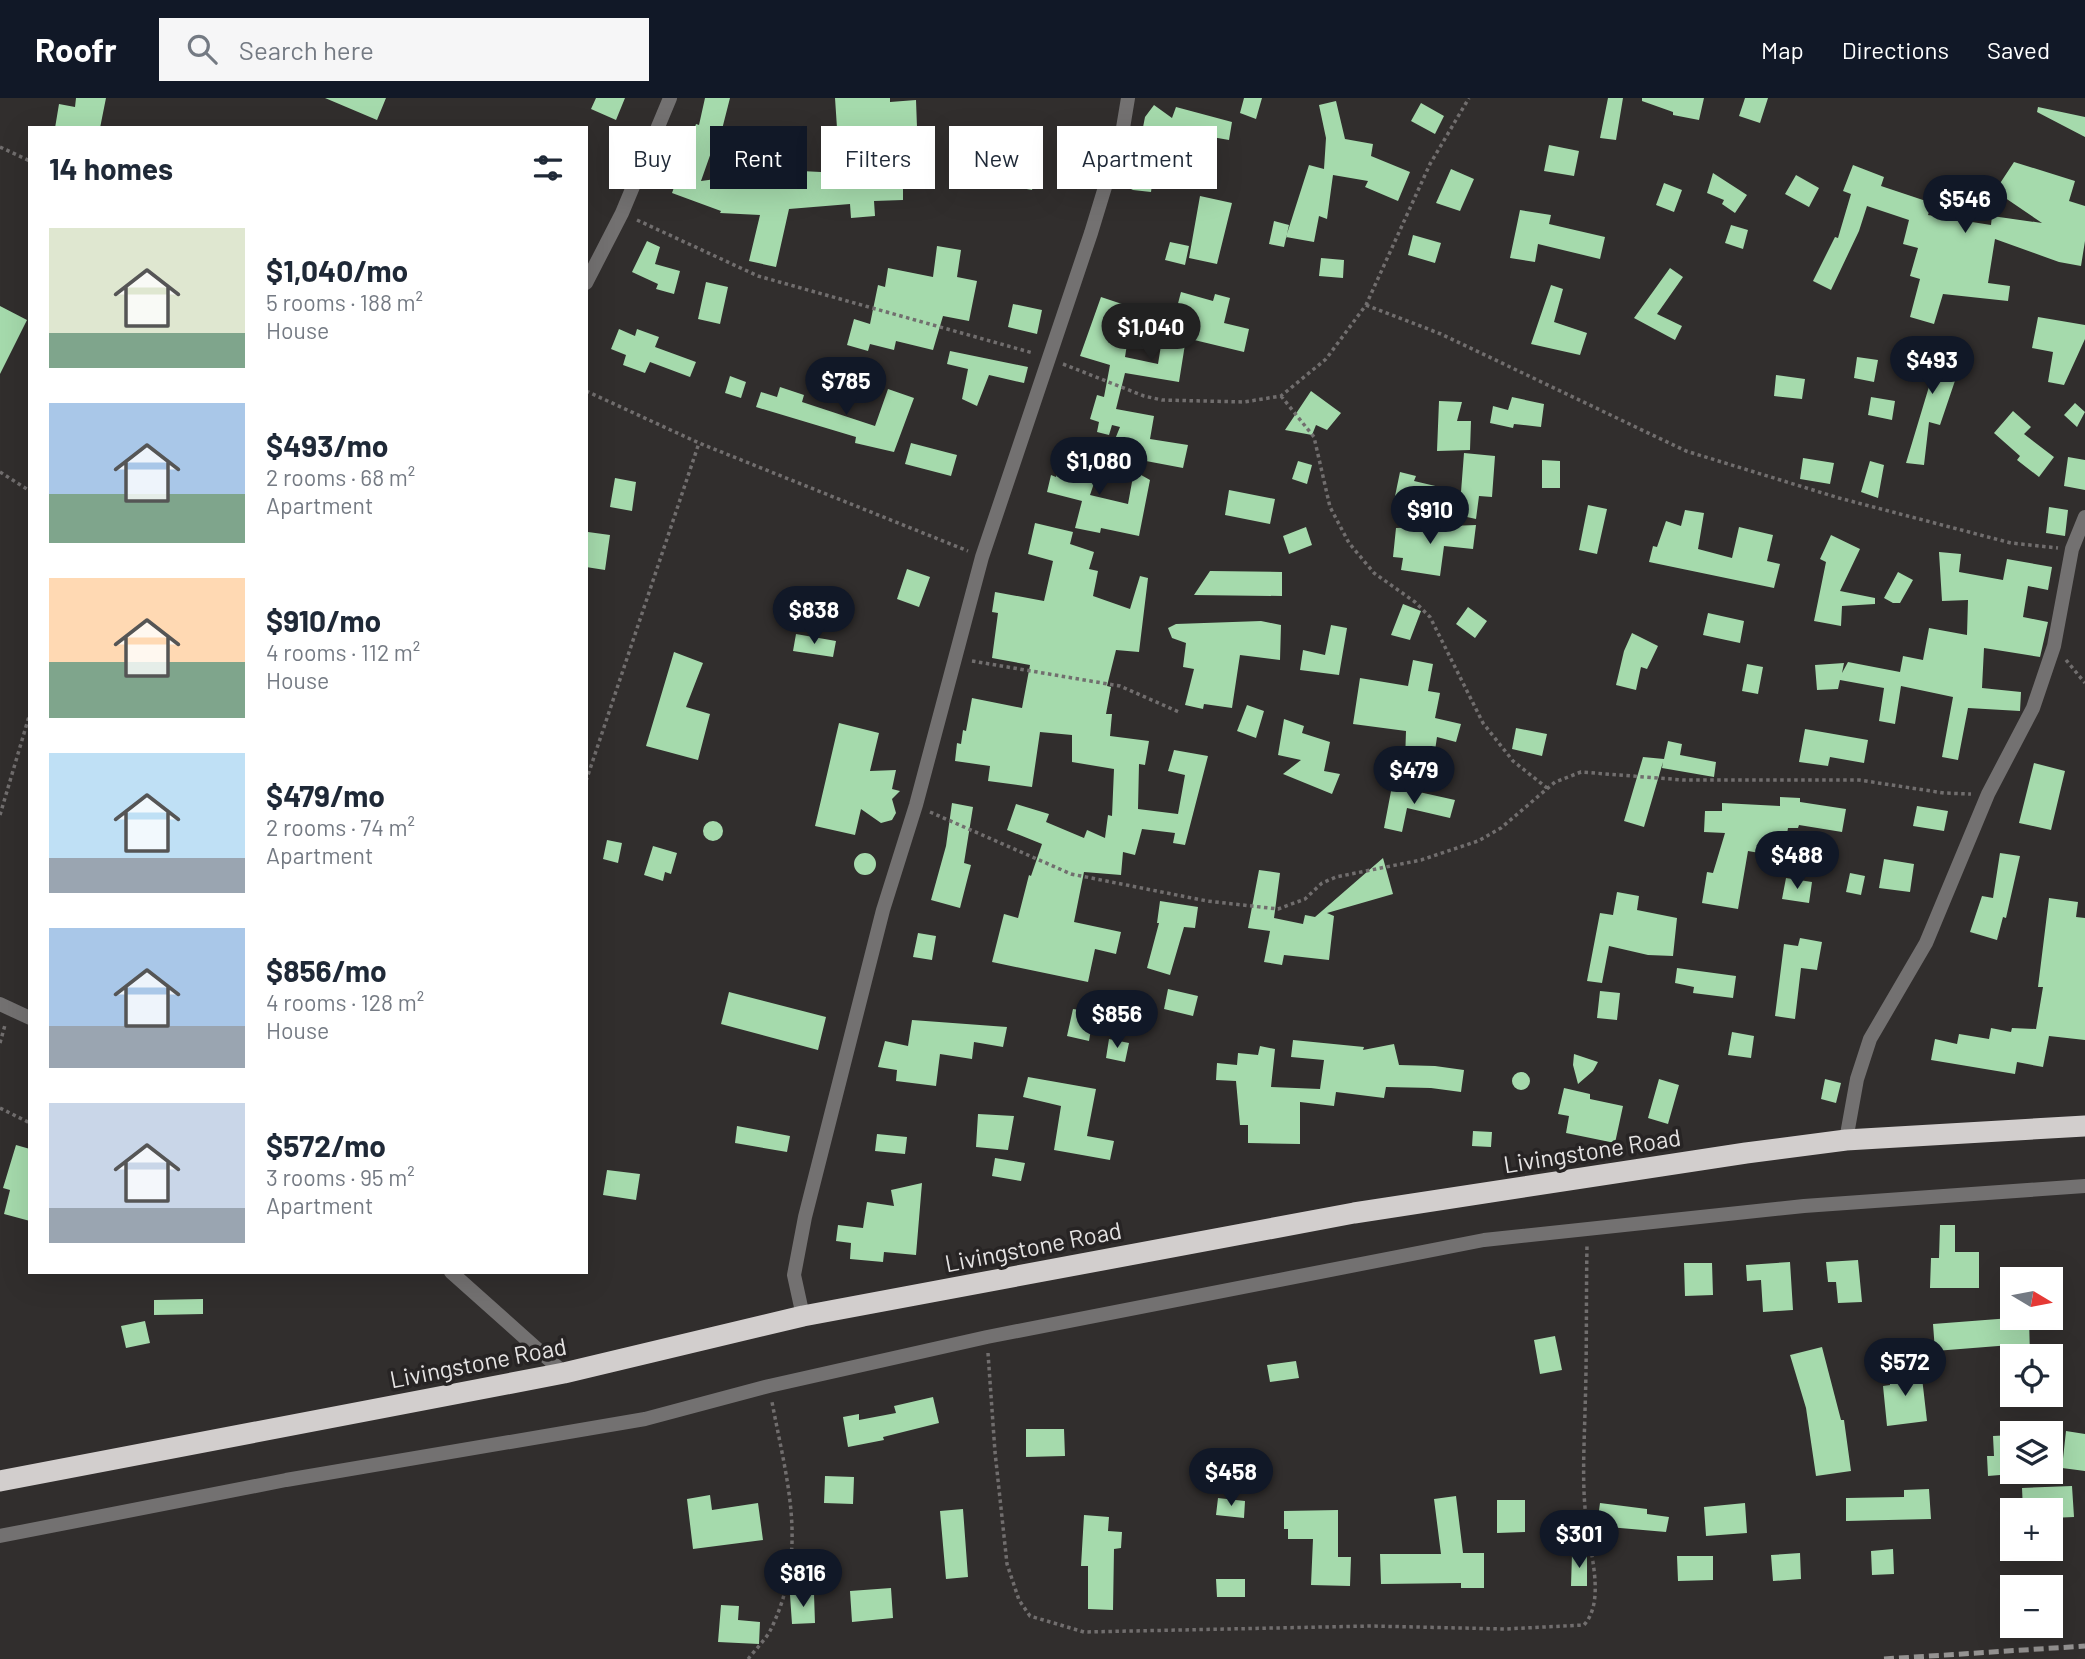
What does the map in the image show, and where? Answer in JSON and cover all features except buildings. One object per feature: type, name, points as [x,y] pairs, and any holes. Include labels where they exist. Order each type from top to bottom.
[{"type":"highway","name":"Livingstone Road","points":[[0,1481],[564,1373],[803,1316],[1354,1213],[1846,1140],[2085,1126]]},
{"type":"street","points":[[588,279],[622,214],[670,98]]},
{"type":"street","points":[[803,1316],[794,1275],[805,1217],[883,909],[916,805],[982,557],[1047,357],[1091,233],[1123,128],[1128,98]]},
{"type":"street","points":[[1846,1140],[1857,1079],[1870,1039],[1926,943],[1988,794],[2033,708],[2054,646],[2072,550],[2085,517]]},
{"type":"street","points":[[0,1004],[28,1017]]},
{"type":"street","points":[[0,1536],[286,1480],[645,1419],[769,1386],[987,1337],[1484,1240],[1804,1206],[2085,1186]]},
{"type":"street","points":[[453,1274],[564,1373]]},
{"type":"path","points":[[622,214],[758,276],[866,304],[1047,357],[1144,396],[1163,400],[1244,402],[1281,396],[1326,359],[1366,305],[1430,164],[1469,98]]},
{"type":"path","points":[[0,146],[28,160]]},
{"type":"path","points":[[1366,305],[1441,334],[1685,451],[1839,498],[2011,543],[2072,550]]},
{"type":"path","points":[[588,392],[699,443],[982,557]]},
{"type":"path","points":[[1281,396],[1314,437],[1330,507],[1349,543],[1374,573],[1415,602],[1430,617],[1483,723],[1513,761],[1547,789]]},
{"type":"path","points":[[588,775],[699,443]]},
{"type":"path","points":[[0,472],[28,490]]},
{"type":"path","points":[[2054,646],[2085,683]]},
{"type":"path","points":[[956,659],[1120,686],[1179,712]]},
{"type":"path","points":[[0,815],[28,720]]},
{"type":"path","points":[[916,805],[1071,874],[1206,901],[1278,909],[1306,899],[1322,883],[1336,877],[1421,860],[1478,841],[1502,828],[1547,789],[1581,772],[1684,780],[1858,780],[1944,793],[1988,794]]},
{"type":"path","points":[[0,1108],[28,1122]]},
{"type":"path","points":[[987,1337],[995,1452],[1007,1564],[1019,1601],[1030,1616],[1084,1632],[1371,1626],[1505,1629],[1584,1625],[1591,1618],[1594,1608],[1594,1567],[1582,1469],[1587,1228]]},
{"type":"path","points":[[748,1659],[771,1630],[794,1553],[792,1503],[769,1386]]},
{"type":"railway","points":[[1884,1659],[2085,1646]]}]
